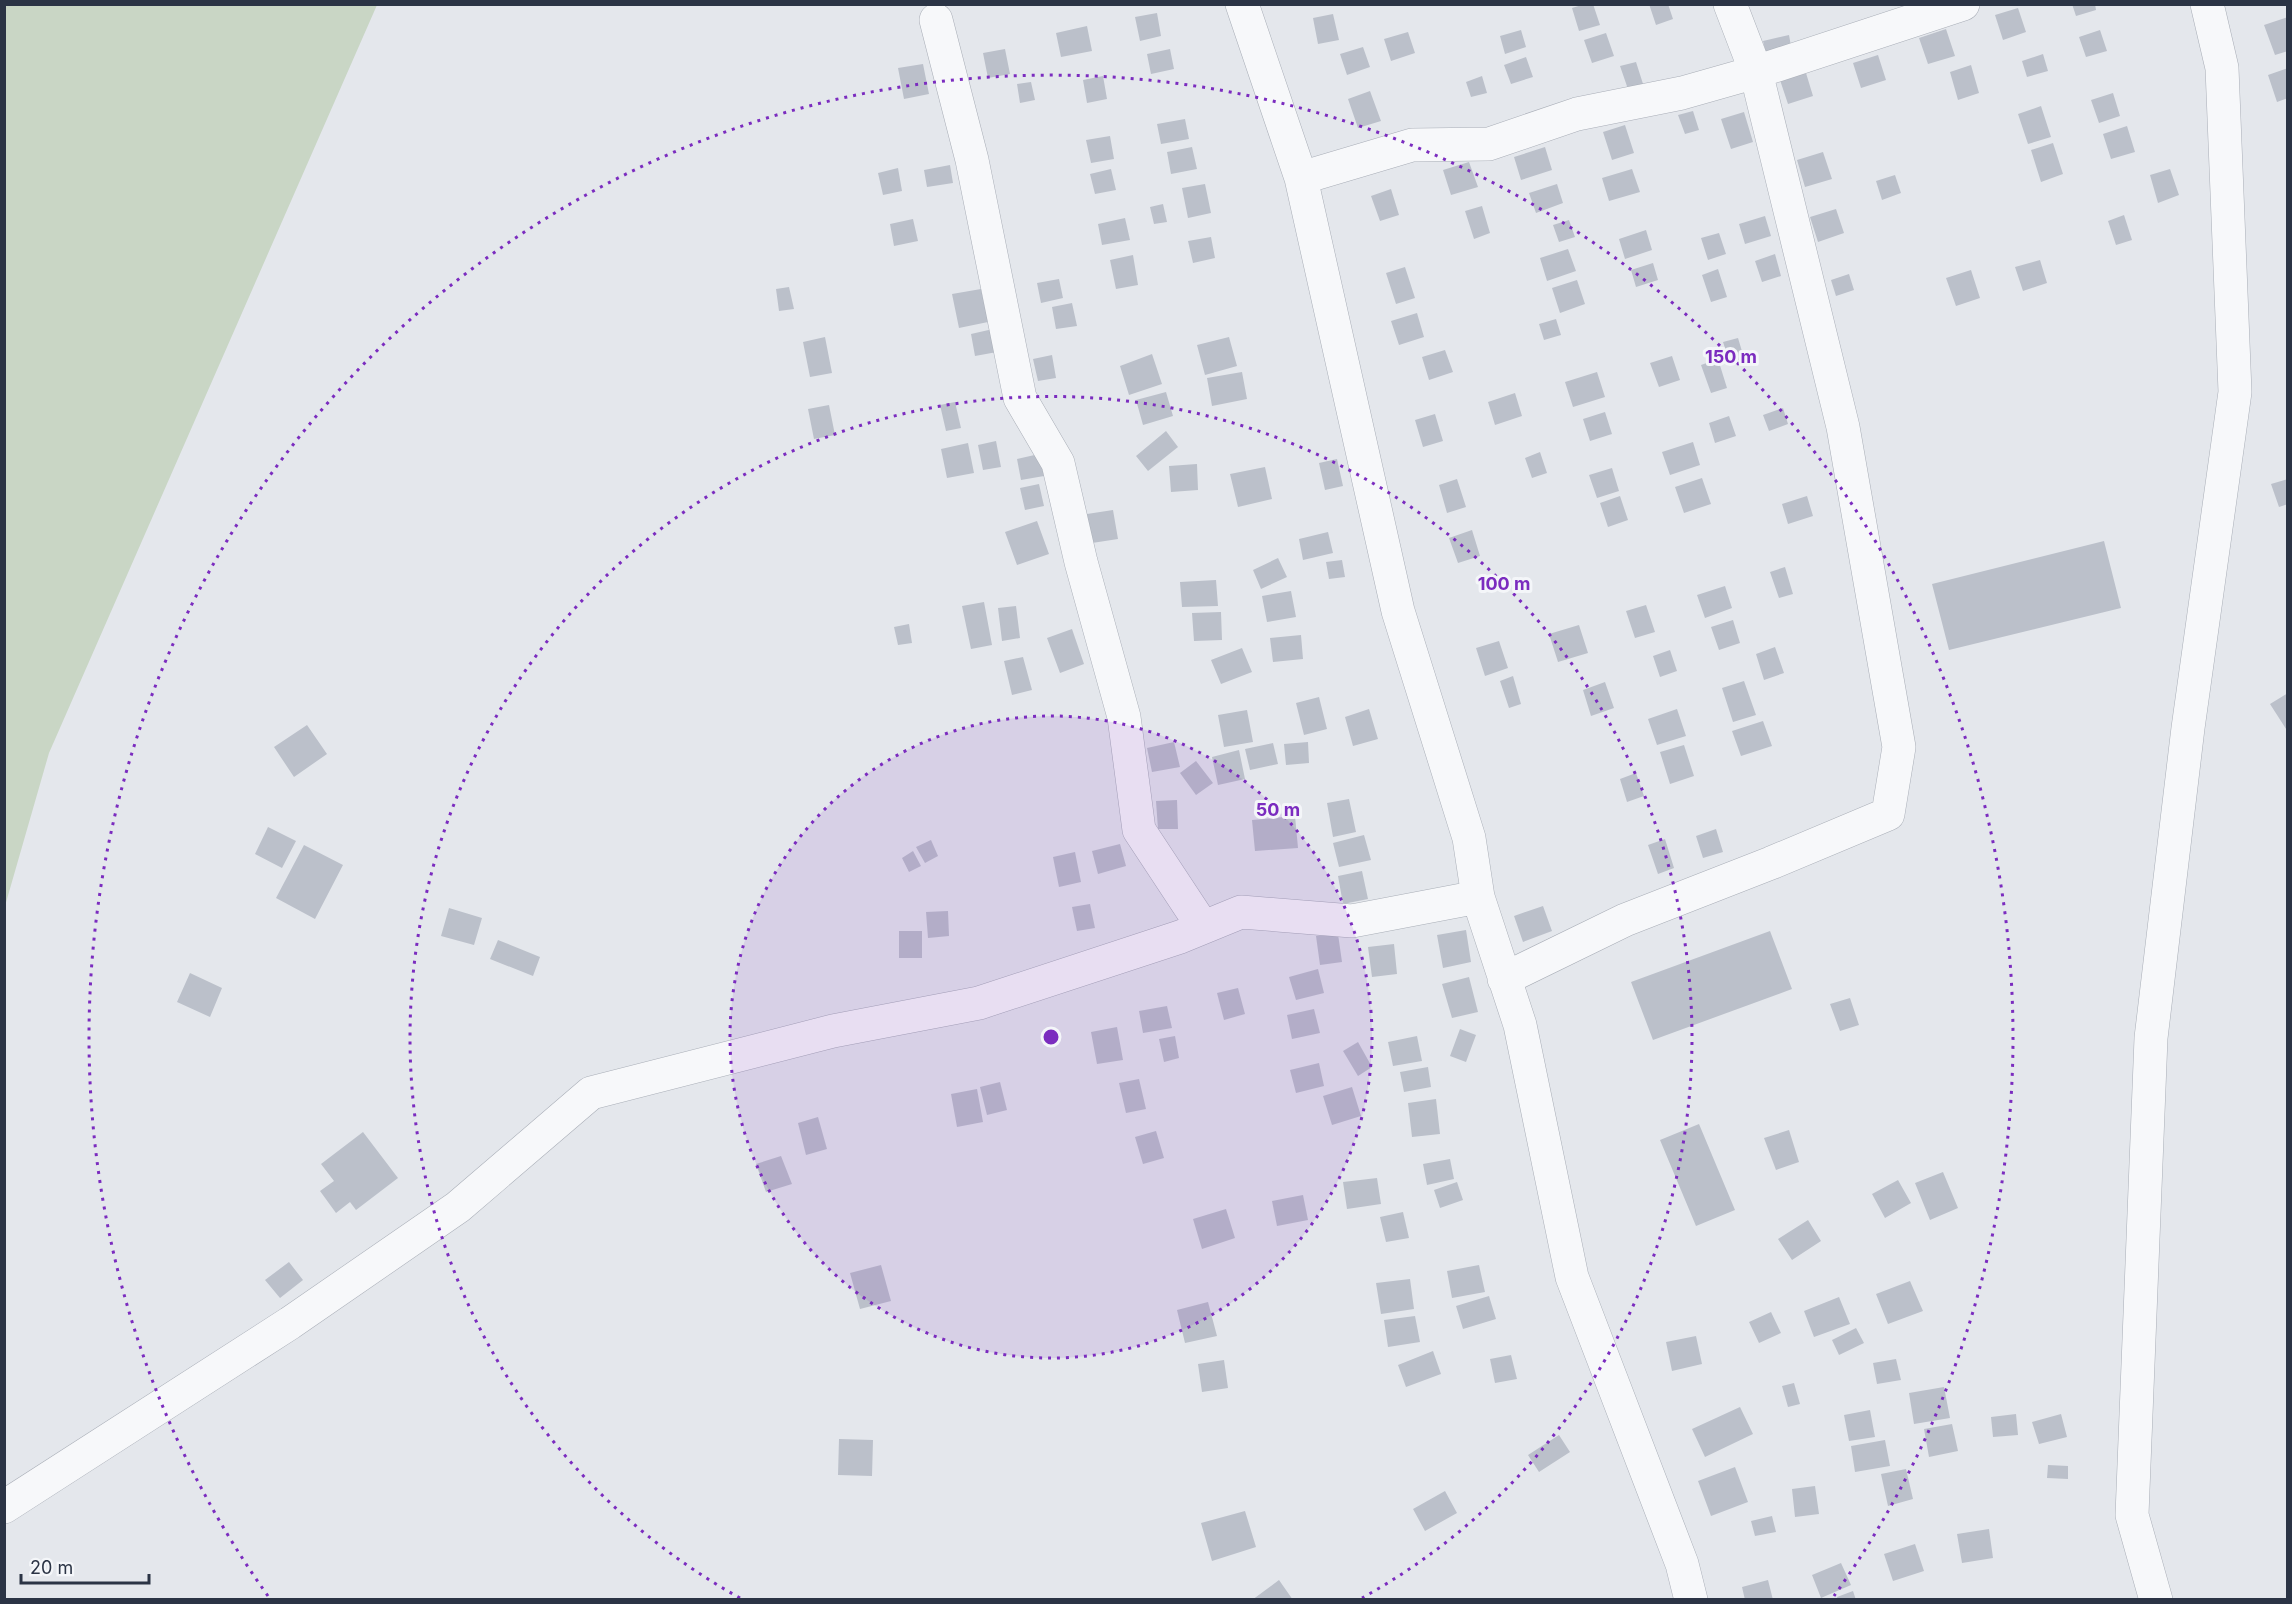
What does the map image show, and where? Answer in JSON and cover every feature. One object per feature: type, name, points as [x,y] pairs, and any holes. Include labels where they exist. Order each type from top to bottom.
[{"type":"street","points":[[1242,4],[1301,178],[1398,611],[1468,838],[1478,897],[1520,1025],[1572,1277],[1682,1564],[1691,1599]]},
{"type":"street","points":[[1504,979],[1625,920],[1888,814],[1899,747],[1843,427],[1756,72],[1730,4]]},
{"type":"street","points":[[1301,178],[1412,145],[1489,144],[1577,114],[1682,93],[1756,72],[1963,4]]},
{"type":"street","points":[[2156,1599],[2132,1515],[2151,1038],[2188,729],[2235,392],[2222,68],[2207,4]]},
{"type":"street","points":[[936,20],[972,160],[1020,398],[1058,464],[1081,562],[1124,717],[1139,830],[1203,927]]},
{"type":"street","points":[[4,1507],[290,1323],[458,1207],[591,1093],[833,1031],[979,1003],[1241,912],[1352,921],[1478,897]]},
{"type":"green space","points":[[5,4],[377,5],[49,753],[5,906]]},
{"type":"building","points":[[1593,4],[1600,25],[1579,31],[1572,8]]},
{"type":"building","points":[[1649,4],[1668,4],[1673,19],[1656,25]]},
{"type":"building","points":[[2072,4],[2095,4],[2096,10],[2076,16]]},
{"type":"building","points":[[2018,8],[2026,32],[2003,40],[1995,15]]},
{"type":"building","points":[[1157,13],[1161,36],[1140,41],[1135,17]]},
{"type":"building","points":[[1333,14],[1339,40],[1318,44],[1313,18]]},
{"type":"building","points":[[2288,17],[2288,51],[2275,55],[2264,25]]},
{"type":"building","points":[[1087,26],[1092,51],[1061,57],[1056,33]]},
{"type":"building","points":[[1946,29],[1955,56],[1928,64],[1919,38]]},
{"type":"building","points":[[1521,30],[1526,47],[1505,54],[1500,36]]},
{"type":"building","points":[[2100,30],[2107,51],[2086,57],[2079,37]]},
{"type":"building","points":[[1408,32],[1415,53],[1391,61],[1384,39]]},
{"type":"building","points":[[1606,33],[1614,56],[1592,63],[1584,40]]},
{"type":"building","points":[[1789,35],[1793,57],[1768,62],[1763,41]]},
{"type":"building","points":[[1363,47],[1370,67],[1347,75],[1340,54]]},
{"type":"building","points":[[1005,49],[1010,74],[988,78],[983,53]]},
{"type":"building","points":[[1170,49],[1174,69],[1151,74],[1147,54]]},
{"type":"building","points":[[2043,54],[2048,71],[2027,77],[2022,61]]},
{"type":"building","points":[[1878,55],[1886,80],[1861,88],[1853,63]]},
{"type":"building","points":[[1526,57],[1533,77],[1511,84],[1504,65]]},
{"type":"building","points":[[1636,62],[1644,87],[1629,92],[1620,66]]},
{"type":"building","points":[[923,64],[929,94],[904,99],[898,68]]},
{"type":"building","points":[[1971,65],[1979,93],[1958,100],[1950,72]]},
{"type":"building","points":[[2288,68],[2288,98],[2277,102],[2268,75]]},
{"type":"building","points":[[1806,73],[1813,96],[1788,104],[1780,80]]},
{"type":"building","points":[[1103,76],[1107,99],[1087,103],[1083,80]]},
{"type":"building","points":[[1482,76],[1487,93],[1471,97],[1466,82]]},
{"type":"building","points":[[1031,82],[1035,100],[1020,103],[1017,84]]},
{"type":"building","points":[[1370,91],[1381,121],[1358,128],[1348,99]]},
{"type":"building","points":[[2113,93],[2120,116],[2099,123],[2091,100]]},
{"type":"building","points":[[2041,106],[2051,137],[2028,144],[2018,114]]},
{"type":"building","points":[[1693,111],[1699,130],[1685,134],[1678,115]]},
{"type":"building","points":[[1744,112],[1753,142],[1731,149],[1721,119]]},
{"type":"building","points":[[1185,119],[1189,139],[1161,144],[1157,124]]},
{"type":"building","points":[[1625,125],[1634,153],[1612,160],[1603,132]]},
{"type":"building","points":[[2127,126],[2135,152],[2111,159],[2103,134]]},
{"type":"building","points":[[1110,136],[1114,159],[1091,163],[1086,140]]},
{"type":"building","points":[[2053,143],[2063,174],[2041,182],[2031,150]]},
{"type":"building","points":[[1192,147],[1197,169],[1171,174],[1167,152]]},
{"type":"building","points":[[1545,147],[1552,170],[1521,180],[1514,157]]},
{"type":"building","points":[[1823,152],[1832,179],[1805,187],[1797,160]]},
{"type":"building","points":[[1469,162],[1478,187],[1451,195],[1443,170]]},
{"type":"building","points":[[950,165],[953,183],[927,187],[924,170]]},
{"type":"building","points":[[898,168],[902,191],[883,195],[878,173]]},
{"type":"building","points":[[1111,169],[1116,190],[1095,194],[1090,174]]},
{"type":"building","points":[[1632,169],[1640,192],[1609,201],[1602,178]]},
{"type":"building","points":[[2170,169],[2179,195],[2158,203],[2150,175]]},
{"type":"building","points":[[1895,175],[1901,193],[1882,200],[1876,181]]},
{"type":"building","points":[[1205,184],[1211,213],[1188,218],[1182,188]]},
{"type":"building","points":[[1557,184],[1563,203],[1536,213],[1529,193]]},
{"type":"building","points":[[1391,189],[1399,215],[1380,221],[1371,196]]},
{"type":"building","points":[[1163,204],[1167,222],[1154,224],[1150,207]]},
{"type":"building","points":[[1482,206],[1490,233],[1474,239],[1465,211]]},
{"type":"building","points":[[1836,209],[1844,233],[1818,242],[1810,217]]},
{"type":"building","points":[[2124,215],[2132,240],[2116,245],[2108,221]]},
{"type":"building","points":[[1765,216],[1771,236],[1745,244],[1739,224]]},
{"type":"building","points":[[1125,218],[1130,240],[1102,245],[1098,224]]},
{"type":"building","points":[[913,219],[918,241],[894,246],[890,224]]},
{"type":"building","points":[[1569,220],[1575,237],[1559,242],[1553,225]]},
{"type":"building","points":[[1646,230],[1652,250],[1625,259],[1619,239]]},
{"type":"building","points":[[1719,233],[1726,254],[1708,260],[1701,238]]},
{"type":"building","points":[[1211,237],[1215,258],[1193,263],[1188,241]]},
{"type":"building","points":[[1568,249],[1576,271],[1547,281],[1540,258]]},
{"type":"building","points":[[1775,254],[1781,276],[1762,282],[1755,261]]},
{"type":"building","points":[[1133,255],[1138,285],[1116,289],[1110,260]]},
{"type":"building","points":[[2040,260],[2047,283],[2023,291],[2015,267]]},
{"type":"building","points":[[1653,263],[1658,280],[1636,287],[1631,270]]},
{"type":"building","points":[[1405,267],[1415,298],[1396,304],[1386,273]]},
{"type":"building","points":[[1718,269],[1727,297],[1711,302],[1702,275]]},
{"type":"building","points":[[1971,270],[1980,298],[1956,306],[1946,278]]},
{"type":"building","points":[[1849,274],[1854,290],[1836,296],[1831,280]]},
{"type":"building","points":[[1059,279],[1063,298],[1041,303],[1037,283]]},
{"type":"building","points":[[1577,280],[1585,304],[1560,313],[1552,288]]},
{"type":"building","points":[[789,287],[794,309],[779,311],[776,289]]},
{"type":"building","points":[[981,289],[988,322],[959,328],[952,294]]},
{"type":"building","points":[[1072,303],[1077,326],[1056,329],[1052,307]]},
{"type":"building","points":[[1417,313],[1424,337],[1399,345],[1391,321]]},
{"type":"building","points":[[1556,319],[1561,335],[1544,340],[1539,324]]},
{"type":"building","points":[[993,329],[997,352],[975,356],[971,334]]},
{"type":"building","points":[[825,337],[832,373],[810,377],[803,342]]},
{"type":"building","points":[[1229,337],[1237,366],[1205,375],[1197,345]]},
{"type":"building","points":[[1738,338],[1744,358],[1730,363],[1723,342]]},
{"type":"building","points":[[1445,350],[1453,372],[1429,380],[1422,357]]},
{"type":"building","points":[[1152,354],[1162,384],[1129,395],[1120,366]]},
{"type":"building","points":[[1052,355],[1056,378],[1038,381],[1033,359]]},
{"type":"building","points":[[1672,356],[1680,380],[1659,387],[1650,363]]},
{"type":"building","points":[[1718,359],[1727,388],[1711,393],[1701,365]]},
{"type":"building","points":[[1242,372],[1247,399],[1212,406],[1207,378]]},
{"type":"building","points":[[1597,372],[1605,397],[1573,407],[1565,382]]},
{"type":"building","points":[[1166,392],[1173,416],[1143,425],[1136,400]]},
{"type":"building","points":[[1515,393],[1522,416],[1495,425],[1488,402]]},
{"type":"building","points":[[955,402],[961,428],[946,431],[940,405]]},
{"type":"building","points":[[829,405],[835,435],[814,439],[808,409]]},
{"type":"building","points":[[1783,408],[1788,424],[1769,431],[1763,415]]},
{"type":"building","points":[[1605,412],[1612,434],[1590,441],[1583,419]]},
{"type":"building","points":[[1435,414],[1443,441],[1423,447],[1415,420]]},
{"type":"building","points":[[1729,416],[1736,436],[1715,443],[1709,423]]},
{"type":"building","points":[[1166,431],[1178,447],[1148,471],[1136,456]]},
{"type":"building","points":[[996,441],[1001,467],[983,470],[978,445]]},
{"type":"building","points":[[1693,442],[1700,465],[1670,475],[1662,452]]},
{"type":"building","points":[[968,443],[974,473],[947,478],[941,449]]},
{"type":"building","points":[[1540,452],[1547,473],[1532,478],[1525,458]]},
{"type":"building","points":[[1039,454],[1044,476],[1021,480],[1017,459]]},
{"type":"building","points":[[1337,459],[1343,486],[1325,490],[1319,463]]},
{"type":"building","points":[[1197,464],[1198,490],[1171,492],[1169,466]]},
{"type":"building","points":[[1265,467],[1272,499],[1238,507],[1230,474]]},
{"type":"building","points":[[1612,468],[1619,491],[1597,498],[1589,475]]},
{"type":"building","points":[[1702,478],[1711,504],[1684,513],[1675,487]]},
{"type":"building","points":[[1457,479],[1466,507],[1447,513],[1439,485]]},
{"type":"building","points":[[2288,479],[2288,504],[2279,507],[2271,484]]},
{"type":"building","points":[[1039,484],[1044,506],[1025,510],[1020,488]]},
{"type":"building","points":[[1620,496],[1628,520],[1608,527],[1600,503]]},
{"type":"building","points":[[1807,496],[1813,516],[1788,524],[1782,504]]},
{"type":"building","points":[[1113,510],[1118,539],[1092,543],[1087,514]]},
{"type":"building","points":[[1037,521],[1049,554],[1017,565],[1005,532]]},
{"type":"building","points":[[1472,530],[1480,556],[1458,563],[1449,538]]},
{"type":"building","points":[[1328,532],[1333,553],[1303,560],[1299,539]]},
{"type":"building","points":[[2104,541],[2121,608],[1949,650],[1932,584]]},
{"type":"building","points":[[1278,558],[1287,577],[1261,589],[1253,570]]},
{"type":"building","points":[[1342,560],[1345,577],[1329,579],[1326,562]]},
{"type":"building","points":[[1785,567],[1793,594],[1779,598],[1770,572]]},
{"type":"building","points":[[1216,580],[1218,606],[1182,607],[1180,582]]},
{"type":"building","points":[[1725,586],[1732,608],[1705,618],[1697,595]]},
{"type":"building","points":[[1291,591],[1296,617],[1267,622],[1262,596]]},
{"type":"building","points":[[984,602],[992,645],[971,649],[962,606]]},
{"type":"building","points":[[1646,605],[1655,632],[1635,638],[1626,611]]},
{"type":"building","points":[[1016,606],[1020,638],[1002,641],[998,608]]},
{"type":"building","points":[[1221,612],[1222,640],[1194,641],[1192,613]]},
{"type":"building","points":[[1733,620],[1740,643],[1719,650],[1711,627]]},
{"type":"building","points":[[909,624],[912,643],[898,645],[894,627]]},
{"type":"building","points":[[1579,625],[1588,653],[1558,662],[1549,634]]},
{"type":"building","points":[[1072,629],[1084,664],[1060,673],[1047,638]]},
{"type":"building","points":[[1301,635],[1303,659],[1273,662],[1270,638]]},
{"type":"building","points":[[1499,641],[1508,668],[1485,676],[1476,648]]},
{"type":"building","points":[[1775,647],[1784,673],[1764,680],[1756,654]]},
{"type":"building","points":[[1242,648],[1252,672],[1221,684],[1211,660]]},
{"type":"building","points":[[1670,650],[1677,671],[1660,677],[1653,656]]},
{"type":"building","points":[[1023,657],[1032,690],[1012,695],[1004,661]]},
{"type":"building","points":[[1513,676],[1521,704],[1509,708],[1500,681]]},
{"type":"building","points":[[1744,681],[1756,715],[1733,722],[1722,688]]},
{"type":"building","points":[[1605,682],[1614,708],[1591,716],[1583,690]]},
{"type":"building","points":[[2288,693],[2288,732],[2270,704]]},
{"type":"building","points":[[1319,697],[1327,729],[1304,735],[1296,703]]},
{"type":"building","points":[[1369,709],[1378,739],[1353,746],[1345,717]]},
{"type":"building","points":[[1677,709],[1686,736],[1657,745],[1648,719]]},
{"type":"building","points":[[1247,710],[1253,742],[1224,747],[1218,715]]},
{"type":"building","points":[[1763,721],[1772,746],[1741,756],[1732,731]]},
{"type":"building","points":[[307,725],[327,754],[294,777],[274,747]]},
{"type":"building","points":[[1174,742],[1180,767],[1152,772],[1147,748]]},
{"type":"building","points":[[1308,742],[1309,763],[1286,765],[1284,744]]},
{"type":"building","points":[[1273,743],[1278,764],[1250,770],[1245,749]]},
{"type":"building","points":[[1684,745],[1694,776],[1670,784],[1660,752]]},
{"type":"building","points":[[1239,750],[1245,779],[1218,785],[1212,757]]},
{"type":"building","points":[[1196,761],[1213,783],[1196,795],[1180,773]]},
{"type":"building","points":[[1636,773],[1644,796],[1627,802],[1620,779]]},
{"type":"building","points":[[1349,799],[1356,832],[1333,837],[1327,803]]},
{"type":"building","points":[[1177,800],[1178,829],[1158,829],[1156,801]]},
{"type":"building","points":[[1295,816],[1298,848],[1255,851],[1252,820]]},
{"type":"building","points":[[268,827],[296,841],[282,868],[255,854]]},
{"type":"building","points":[[1716,829],[1723,852],[1703,858],[1696,836]]},
{"type":"building","points":[[1364,835],[1371,860],[1339,867],[1333,843]]},
{"type":"building","points":[[1665,839],[1674,868],[1658,874],[1648,845]]},
{"type":"building","points":[[931,840],[938,856],[925,863],[916,847]]},
{"type":"building","points":[[1120,844],[1126,866],[1098,874],[1092,851]]},
{"type":"building","points":[[304,845],[343,865],[315,919],[276,898]]},
{"type":"building","points":[[913,851],[921,866],[909,872],[902,858]]},
{"type":"building","points":[[1075,852],[1081,882],[1059,887],[1053,857]]},
{"type":"building","points":[[1362,871],[1368,899],[1343,904],[1338,876]]},
{"type":"building","points":[[1090,904],[1095,928],[1077,931],[1072,907]]},
{"type":"building","points":[[1543,906],[1552,931],[1523,942],[1514,916]]},
{"type":"building","points":[[449,908],[482,918],[474,945],[441,936]]},
{"type":"building","points":[[948,911],[949,936],[928,938],[926,912]]},
{"type":"building","points":[[1466,930],[1471,962],[1443,968],[1437,935]]},
{"type":"building","points":[[899,931],[922,931],[922,958],[899,958]]},
{"type":"building","points":[[1770,931],[1792,989],[1653,1040],[1631,982]]},
{"type":"building","points":[[1338,934],[1342,962],[1320,965],[1316,936]]},
{"type":"building","points":[[498,940],[540,957],[533,976],[490,959]]},
{"type":"building","points":[[1394,944],[1397,974],[1372,977],[1368,947]]},
{"type":"building","points":[[1318,969],[1324,993],[1296,1000],[1289,977]]},
{"type":"building","points":[[190,973],[222,988],[210,1017],[177,1002]]},
{"type":"building","points":[[1469,977],[1478,1012],[1452,1018],[1442,984]]},
{"type":"building","points":[[1238,988],[1245,1014],[1224,1020],[1217,993]]},
{"type":"building","points":[[1850,998],[1859,1025],[1840,1031],[1830,1004]]},
{"type":"building","points":[[1167,1006],[1172,1028],[1143,1033],[1139,1011]]},
{"type":"building","points":[[1314,1009],[1320,1033],[1292,1039],[1287,1015]]},
{"type":"building","points":[[1117,1027],[1123,1060],[1097,1064],[1091,1032]]},
{"type":"building","points":[[1460,1029],[1476,1035],[1466,1062],[1450,1056]]},
{"type":"building","points":[[1175,1036],[1179,1058],[1164,1062],[1159,1039]]},
{"type":"building","points":[[1417,1036],[1422,1061],[1393,1066],[1388,1042]]},
{"type":"building","points":[[1358,1042],[1372,1067],[1358,1076],[1343,1051]]},
{"type":"building","points":[[1319,1063],[1324,1086],[1296,1093],[1290,1070]]},
{"type":"building","points":[[1428,1067],[1431,1087],[1404,1092],[1400,1072]]},
{"type":"building","points":[[1139,1079],[1146,1109],[1126,1113],[1119,1083]]},
{"type":"building","points":[[1000,1082],[1007,1110],[987,1115],[980,1087]]},
{"type":"building","points":[[1352,1087],[1361,1116],[1332,1125],[1323,1096]]},
{"type":"building","points":[[977,1089],[983,1122],[957,1127],[951,1094]]},
{"type":"building","points":[[1436,1099],[1440,1134],[1412,1137],[1408,1103]]},
{"type":"building","points":[[818,1117],[827,1149],[806,1155],[798,1123]]},
{"type":"building","points":[[1699,1124],[1735,1210],[1696,1226],[1660,1140]]},
{"type":"building","points":[[1789,1130],[1799,1162],[1776,1170],[1764,1138]]},
{"type":"building","points":[[1156,1131],[1164,1158],[1143,1164],[1135,1137]]},
{"type":"building","points":[[363,1132],[398,1178],[356,1210],[350,1202],[336,1213],[320,1191],[334,1181],[321,1164]]},
{"type":"building","points":[[781,1156],[792,1184],[766,1192],[756,1164]]},
{"type":"building","points":[[1450,1159],[1454,1179],[1427,1185],[1423,1164]]},
{"type":"building","points":[[1943,1172],[1958,1208],[1930,1220],[1915,1183]]},
{"type":"building","points":[[1377,1178],[1381,1204],[1347,1209],[1343,1182]]},
{"type":"building","points":[[1898,1180],[1911,1203],[1885,1218],[1872,1194]]},
{"type":"building","points":[[1457,1182],[1463,1200],[1440,1208],[1434,1190]]},
{"type":"building","points":[[1303,1195],[1308,1220],[1277,1226],[1272,1201]]},
{"type":"building","points":[[1226,1209],[1235,1238],[1202,1249],[1193,1219]]},
{"type":"building","points":[[1403,1212],[1409,1238],[1386,1242],[1380,1217]]},
{"type":"building","points":[[1808,1220],[1821,1241],[1792,1260],[1778,1239]]},
{"type":"building","points":[[289,1262],[303,1280],[280,1298],[265,1280]]},
{"type":"building","points":[[881,1265],[891,1301],[860,1309],[850,1273]]},
{"type":"building","points":[[1479,1265],[1485,1292],[1452,1298],[1447,1271]]},
{"type":"building","points":[[1410,1279],[1414,1309],[1381,1314],[1376,1283]]},
{"type":"building","points":[[1910,1281],[1923,1311],[1888,1324],[1876,1294]]},
{"type":"building","points":[[1489,1296],[1496,1319],[1463,1329],[1456,1306]]},
{"type":"building","points":[[1839,1297],[1850,1324],[1814,1337],[1804,1311]]},
{"type":"building","points":[[1208,1302],[1217,1336],[1185,1343],[1177,1310]]},
{"type":"building","points":[[1771,1312],[1781,1333],[1759,1343],[1749,1322]]},
{"type":"building","points":[[1415,1316],[1420,1342],[1388,1347],[1384,1320]]},
{"type":"building","points":[[1856,1328],[1864,1343],[1839,1355],[1832,1340]]},
{"type":"building","points":[[1696,1336],[1702,1364],[1672,1371],[1666,1342]]},
{"type":"building","points":[[1433,1351],[1441,1374],[1406,1387],[1398,1365]]},
{"type":"building","points":[[1511,1355],[1517,1379],[1495,1383],[1490,1359]]},
{"type":"building","points":[[1896,1359],[1901,1380],[1877,1384],[1873,1363]]},
{"type":"building","points":[[1224,1360],[1228,1388],[1202,1392],[1198,1364]]},
{"type":"building","points":[[1794,1383],[1800,1404],[1788,1407],[1782,1386]]},
{"type":"building","points":[[1944,1387],[1950,1418],[1914,1424],[1909,1393]]},
{"type":"building","points":[[1740,1407],[1753,1434],[1705,1457],[1692,1429]]},
{"type":"building","points":[[1870,1410],[1875,1437],[1849,1441],[1844,1415]]},
{"type":"building","points":[[2016,1414],[2018,1435],[1993,1437],[1991,1417]]},
{"type":"building","points":[[2061,1414],[2067,1437],[2039,1444],[2032,1422]]},
{"type":"building","points":[[1952,1424],[1958,1451],[1929,1457],[1924,1429]]},
{"type":"building","points":[[1559,1435],[1570,1452],[1539,1472],[1528,1455]]},
{"type":"building","points":[[839,1439],[873,1440],[872,1476],[838,1475]]},
{"type":"building","points":[[1885,1440],[1890,1466],[1855,1472],[1851,1446]]},
{"type":"building","points":[[2048,1465],[2068,1466],[2068,1479],[2047,1478]]},
{"type":"building","points":[[1735,1467],[1748,1502],[1711,1516],[1698,1481]]},
{"type":"building","points":[[1906,1469],[1913,1499],[1888,1506],[1881,1474]]},
{"type":"building","points":[[1815,1486],[1819,1514],[1795,1517],[1792,1489]]},
{"type":"building","points":[[1445,1491],[1457,1513],[1425,1531],[1413,1509]]},
{"type":"building","points":[[1245,1511],[1256,1547],[1212,1561],[1201,1523]]},
{"type":"building","points":[[1772,1516],[1776,1532],[1755,1536],[1751,1521]]},
{"type":"building","points":[[1989,1529],[1993,1558],[1962,1563],[1957,1534]]},
{"type":"building","points":[[1915,1544],[1924,1571],[1893,1581],[1884,1554]]},
{"type":"building","points":[[1841,1563],[1851,1585],[1821,1598],[1812,1575]]},
{"type":"building","points":[[1279,1580],[1293,1600],[1252,1600]]},
{"type":"building","points":[[1768,1580],[1773,1600],[1745,1600],[1742,1587]]},
{"type":"building","points":[[1853,1591],[1856,1600],[1838,1600],[1837,1597]]}]
